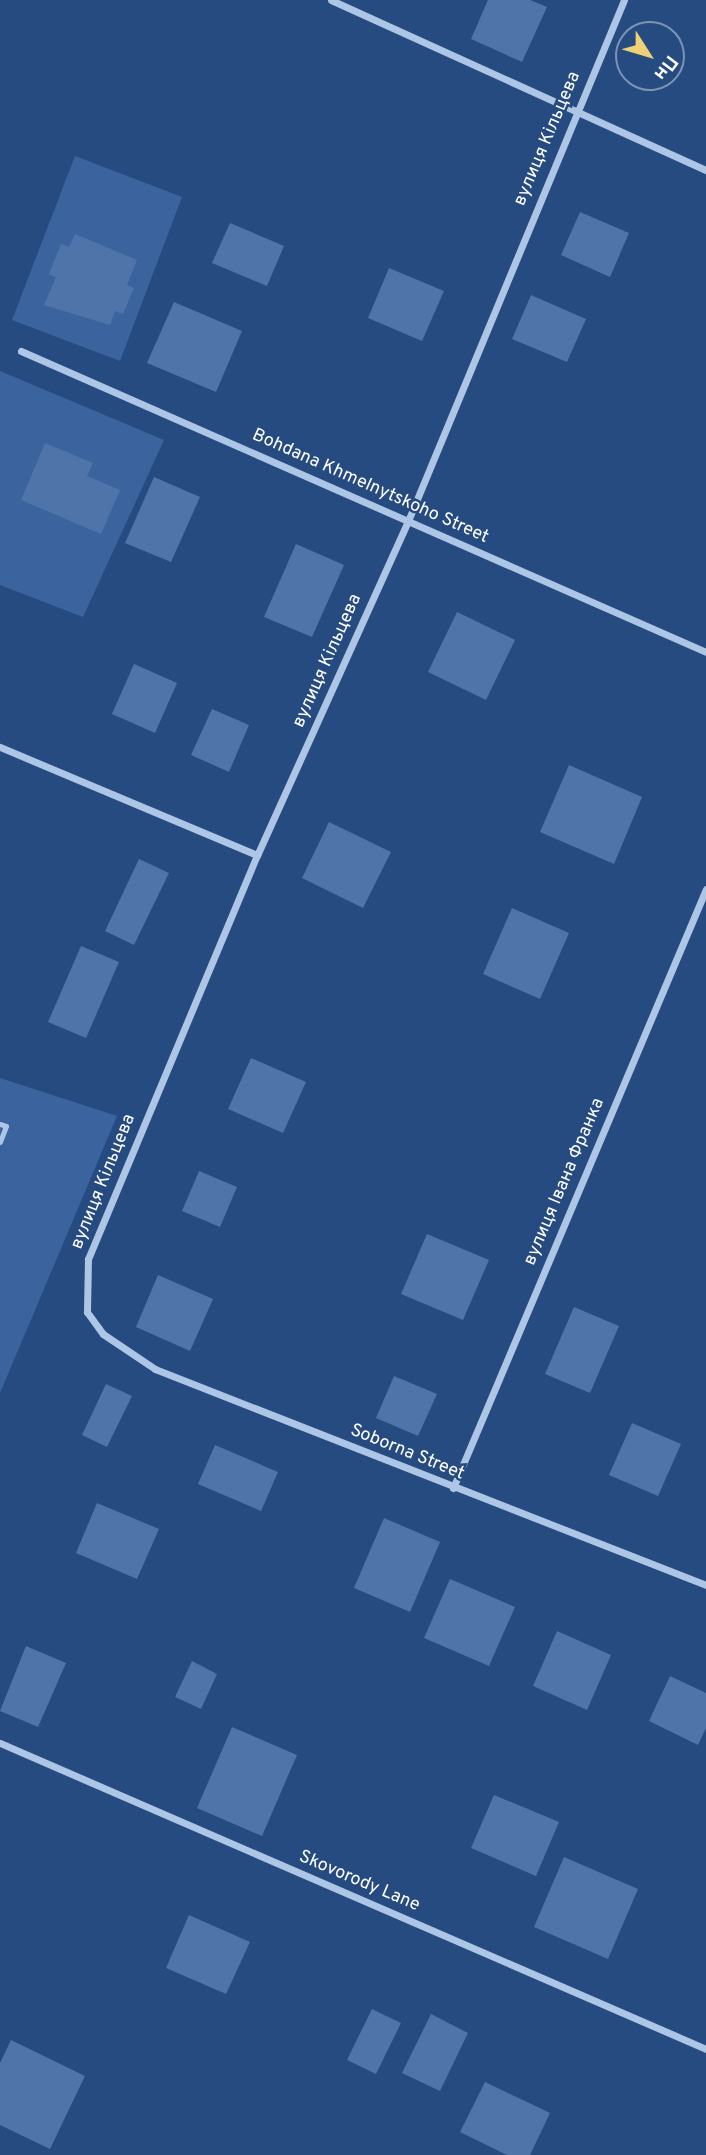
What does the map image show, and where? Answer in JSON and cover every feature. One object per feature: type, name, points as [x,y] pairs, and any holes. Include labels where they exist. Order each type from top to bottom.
[{"type":"street","points":[[331,0],[706,170]]},
{"type":"street","name":"вулиця Кільцева","points":[[103,1334],[87,1312],[88,1259],[257,855],[408,521],[624,0]]},
{"type":"street","name":"Bohdana Khmelnytskoho Street","points":[[21,351],[706,652]]},
{"type":"street","points":[[0,747],[257,855]]},
{"type":"street","name":"вулиця Івана Франка","points":[[453,1488],[706,888]]},
{"type":"street","name":"Soborna Street","points":[[103,1334],[155,1369],[706,1586]]},
{"type":"street","name":"Skovorody Lane","points":[[0,1743],[706,2049]]},
{"type":"lane","points":[[0,1124],[6,1126],[0,1142]]},
{"type":"shaded area","points":[[75,156],[182,197],[120,361],[12,320]]},
{"type":"shaded area","points":[[0,371],[164,440],[83,617],[0,585]]},
{"type":"shaded area","points":[[0,1078],[117,1116],[0,1393]]},
{"type":"building","points":[[488,0],[530,0],[547,7],[522,62],[471,39]]},
{"type":"building","points":[[580,212],[629,233],[610,277],[561,255]]},
{"type":"building","points":[[230,223],[284,246],[267,286],[212,263]]},
{"type":"building","points":[[75,234],[137,260],[127,285],[134,288],[123,314],[115,311],[110,325],[44,305],[56,277],[49,274],[61,244],[69,247]]},
{"type":"building","points":[[389,268],[444,291],[422,341],[368,318]]},
{"type":"building","points":[[531,295],[586,319],[567,362],[512,339]]},
{"type":"building","points":[[174,302],[242,331],[216,392],[147,363]]},
{"type":"building","points":[[45,443],[93,463],[87,476],[120,490],[101,534],[21,500]]},
{"type":"building","points":[[154,477],[200,497],[171,562],[125,543]]},
{"type":"building","points":[[296,544],[344,565],[312,637],[264,617]]},
{"type":"building","points":[[457,612],[515,640],[486,700],[428,672]]},
{"type":"building","points":[[134,664],[177,683],[155,733],[112,714]]},
{"type":"building","points":[[212,709],[249,725],[229,772],[191,755]]},
{"type":"building","points":[[569,765],[642,797],[614,864],[540,832]]},
{"type":"building","points":[[329,822],[391,852],[363,908],[302,878]]},
{"type":"building","points":[[139,859],[169,873],[134,945],[105,931]]},
{"type":"building","points":[[512,908],[569,933],[540,999],[483,974]]},
{"type":"building","points":[[81,946],[119,962],[86,1038],[48,1022]]},
{"type":"building","points":[[251,1058],[306,1082],[283,1133],[228,1109]]},
{"type":"building","points":[[199,1171],[237,1187],[220,1227],[182,1211]]},
{"type":"building","points":[[427,1234],[489,1260],[463,1320],[401,1294]]},
{"type":"building","points":[[158,1275],[213,1299],[190,1351],[136,1327]]},
{"type":"building","points":[[574,1307],[619,1326],[590,1393],[545,1374]]},
{"type":"building","points":[[394,1376],[437,1394],[418,1436],[376,1418]]},
{"type":"building","points":[[106,1384],[132,1396],[107,1447],[82,1435]]},
{"type":"building","points":[[632,1423],[681,1444],[658,1496],[609,1475]]},
{"type":"building","points":[[215,1445],[278,1472],[261,1511],[198,1484]]},
{"type":"building","points":[[97,1503],[159,1529],[137,1579],[76,1553]]},
{"type":"building","points":[[384,1518],[440,1542],[410,1612],[354,1588]]},
{"type":"building","points":[[450,1579],[515,1607],[489,1666],[424,1638]]},
{"type":"building","points":[[557,1631],[611,1655],[587,1710],[533,1686]]},
{"type":"building","points":[[26,1646],[66,1663],[38,1727],[0,1711]]},
{"type":"building","points":[[192,1661],[217,1674],[201,1709],[175,1697]]},
{"type":"building","points":[[670,1676],[706,1693],[706,1728],[698,1745],[649,1721]]},
{"type":"building","points":[[232,1727],[297,1755],[262,1836],[197,1808]]},
{"type":"building","points":[[494,1795],[559,1822],[536,1876],[471,1848]]},
{"type":"building","points":[[564,1857],[638,1889],[608,1959],[534,1927]]},
{"type":"building","points":[[189,1915],[250,1942],[226,1994],[166,1968]]},
{"type":"building","points":[[372,2009],[401,2023],[376,2074],[347,2060]]},
{"type":"building","points":[[431,2014],[468,2033],[440,2091],[402,2073]]},
{"type":"building","points":[[11,2040],[85,2076],[50,2149],[0,2125],[0,2063]]},
{"type":"building","points":[[485,2082],[550,2113],[530,2155],[507,2155],[460,2132]]}]
